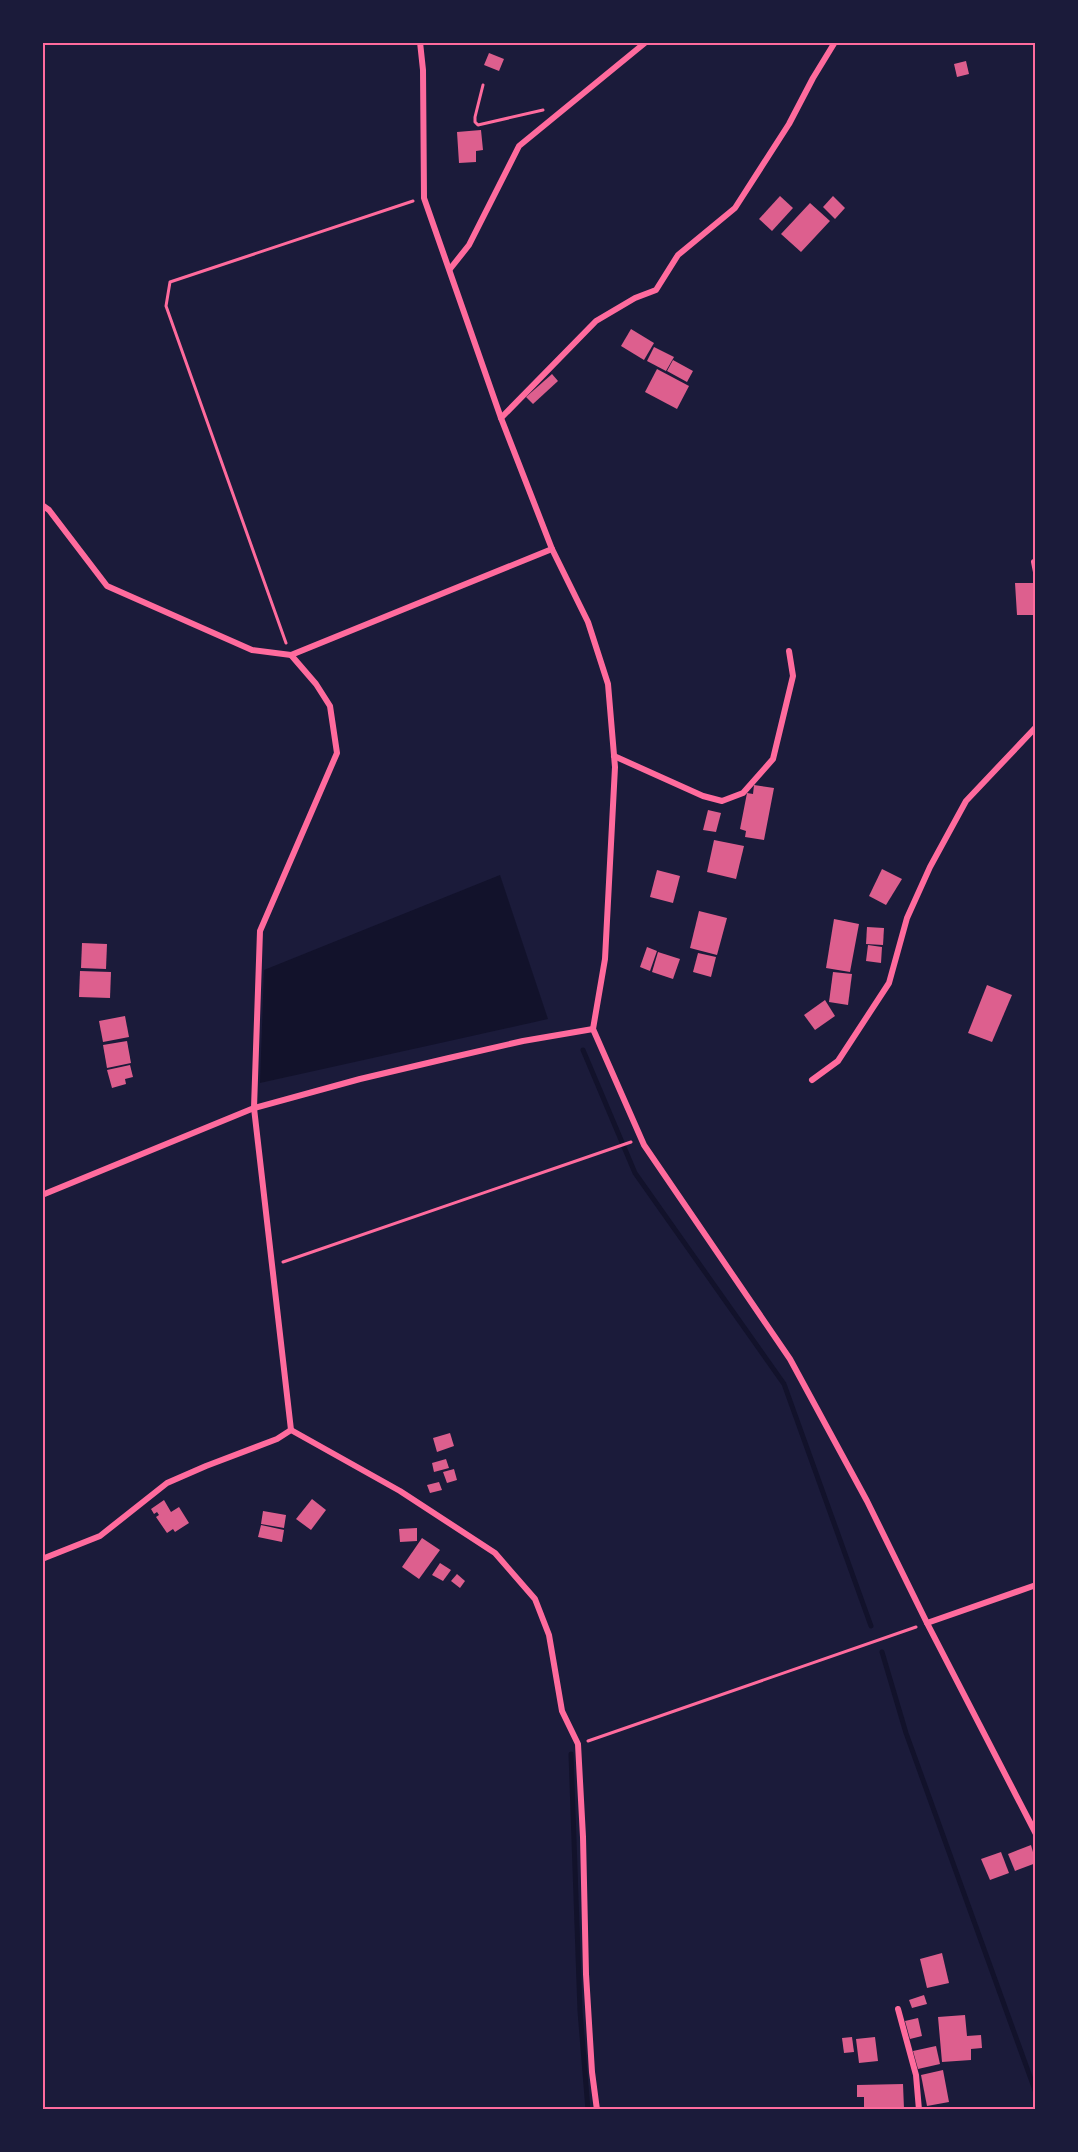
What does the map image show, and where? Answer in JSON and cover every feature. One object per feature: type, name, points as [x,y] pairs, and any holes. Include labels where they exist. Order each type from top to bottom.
[{"type":"street","points":[[420,42],[423,70],[424,198],[501,418],[552,549],[588,622],[608,684],[615,767],[605,958],[593,1029],[644,1145],[790,1359],[867,1501],[1036,1834]]},
{"type":"street","points":[[450,269],[469,245],[519,147],[646,42]]},
{"type":"street","points":[[501,418],[596,321],[636,298],[656,290],[678,255],[735,208],[789,124],[835,42]]},
{"type":"street","points":[[42,505],[49,510],[107,586],[252,651],[291,655],[552,549]]},
{"type":"street","points":[[1034,562],[1036,572]]},
{"type":"street","points":[[614,756],[703,796],[722,801],[743,792],[773,759],[793,676],[789,651]]},
{"type":"street","points":[[291,655],[316,684],[330,706],[337,753],[260,931],[254,1108],[291,1430]]},
{"type":"street","points":[[812,1080],[838,1061],[890,983],[908,918],[930,867],[966,801],[1036,727]]},
{"type":"street","points":[[42,1195],[254,1108],[449,1058],[523,1041],[593,1029]]},
{"type":"street","points":[[42,1559],[100,1536],[167,1483],[277,1439],[291,1430]]},
{"type":"street","points":[[291,1430],[400,1491],[495,1552],[535,1599],[549,1635],[562,1711],[578,1744],[586,1974],[592,2072],[597,2110]]},
{"type":"street","points":[[927,1623],[1036,1585]]},
{"type":"street","points":[[898,2008],[916,2074],[919,2110]]},
{"type":"path","points":[[483,85],[475,117],[478,125],[535,111],[549,110],[560,113]]},
{"type":"path","points":[[291,655],[166,306],[171,282],[424,198]]},
{"type":"path","points":[[272,1266],[631,1142]]},
{"type":"path","points":[[578,1744],[927,1623]]},
{"type":"shaded area","points":[[500,875],[548,1019],[260,1083],[264,970]]},
{"type":"building","points":[[489,53],[504,59],[499,71],[484,65]]},
{"type":"building","points":[[966,61],[969,74],[957,77],[954,64]]},
{"type":"building","points":[[481,130],[483,150],[476,151],[476,162],[459,163],[457,132]]},
{"type":"building","points":[[780,196],[793,208],[772,231],[759,219]]},
{"type":"building","points":[[833,196],[845,208],[835,219],[823,207]]},
{"type":"building","points":[[810,203],[830,221],[801,252],[781,234]]},
{"type":"building","points":[[631,329],[654,343],[644,360],[621,346]]},
{"type":"building","points":[[654,347],[674,357],[666,371],[647,361]]},
{"type":"building","points":[[673,360],[693,371],[687,382],[667,371]]},
{"type":"building","points":[[657,369],[689,386],[677,409],[645,392]]},
{"type":"building","points":[[552,374],[558,381],[533,404],[526,397]]},
{"type":"building","points":[[1015,583],[1033,583],[1034,615],[1017,615]]},
{"type":"building","points":[[754,785],[774,788],[764,840],[745,837],[746,831],[740,829],[747,793],[753,794]]},
{"type":"building","points":[[708,810],[721,813],[716,832],[703,830]]},
{"type":"building","points":[[714,840],[744,846],[736,879],[707,872]]},
{"type":"building","points":[[882,869],[902,879],[886,905],[869,896]]},
{"type":"building","points":[[657,870],[680,876],[673,903],[650,897]]},
{"type":"building","points":[[699,911],[727,918],[717,955],[690,948]]},
{"type":"building","points":[[834,919],[859,924],[850,972],[826,968]]},
{"type":"building","points":[[867,927],[884,928],[883,945],[866,944]]},
{"type":"building","points":[[82,943],[107,944],[106,969],[81,968]]},
{"type":"building","points":[[868,945],[882,947],[881,963],[866,961]]},
{"type":"building","points":[[647,947],[657,951],[650,971],[640,967]]},
{"type":"building","points":[[658,952],[680,959],[673,979],[652,972]]},
{"type":"building","points":[[698,953],[716,957],[711,977],[693,972]]},
{"type":"building","points":[[80,971],[111,972],[110,998],[79,997]]},
{"type":"building","points":[[833,972],[852,974],[848,1005],[829,1002]]},
{"type":"building","points":[[987,985],[1012,995],[992,1042],[968,1033]]},
{"type":"building","points":[[825,1000],[835,1016],[815,1030],[804,1015]]},
{"type":"building","points":[[125,1016],[129,1037],[103,1042],[99,1021]]},
{"type":"building","points":[[127,1041],[131,1063],[107,1068],[103,1045]]},
{"type":"building","points":[[130,1065],[133,1077],[125,1079],[126,1084],[112,1088],[107,1070]]},
{"type":"building","points":[[450,1433],[454,1446],[437,1452],[433,1438]]},
{"type":"building","points":[[446,1459],[449,1468],[434,1472],[432,1463]]},
{"type":"building","points":[[454,1469],[457,1480],[447,1483],[443,1472]]},
{"type":"building","points":[[439,1482],[442,1490],[430,1493],[427,1485]]},
{"type":"building","points":[[312,1499],[326,1510],[311,1530],[296,1519]]},
{"type":"building","points":[[164,1500],[171,1512],[179,1507],[189,1523],[175,1532],[173,1529],[167,1533],[156,1517],[159,1515],[157,1512],[154,1514],[151,1509]]},
{"type":"building","points":[[263,1511],[286,1515],[284,1528],[261,1524]]},
{"type":"building","points":[[261,1525],[284,1530],[282,1542],[258,1537]]},
{"type":"building","points":[[417,1528],[417,1541],[400,1542],[399,1529]]},
{"type":"building","points":[[422,1538],[440,1550],[419,1579],[402,1567]]},
{"type":"building","points":[[440,1563],[451,1570],[443,1581],[432,1575]]},
{"type":"building","points":[[457,1574],[465,1581],[460,1588],[451,1581]]},
{"type":"building","points":[[1031,1845],[1036,1863],[1015,1871],[1008,1854]]},
{"type":"building","points":[[1001,1852],[1009,1873],[990,1880],[981,1859]]},
{"type":"building","points":[[942,1953],[949,1983],[927,1988],[920,1959]]},
{"type":"building","points":[[924,1995],[927,2004],[912,2008],[909,2000]]},
{"type":"building","points":[[965,2015],[967,2036],[981,2035],[982,2048],[971,2049],[971,2060],[942,2062],[938,2017]]},
{"type":"building","points":[[918,2018],[922,2036],[910,2039],[905,2021]]},
{"type":"building","points":[[852,2037],[854,2052],[844,2053],[842,2038]]},
{"type":"building","points":[[875,2037],[878,2061],[859,2063],[856,2039]]},
{"type":"building","points":[[936,2046],[940,2064],[918,2069],[913,2051]]},
{"type":"building","points":[[943,2070],[949,2102],[927,2106],[921,2075]]},
{"type":"building","points":[[903,2084],[904,2109],[864,2110],[864,2097],[857,2097],[857,2085]]},
{"type":"waterway","points":[[583,1050],[635,1173],[784,1384],[871,1626]]},
{"type":"waterway","points":[[882,1652],[906,1733],[1036,2093]]},
{"type":"waterway","points":[[571,1754],[580,2011],[588,2110]]}]
